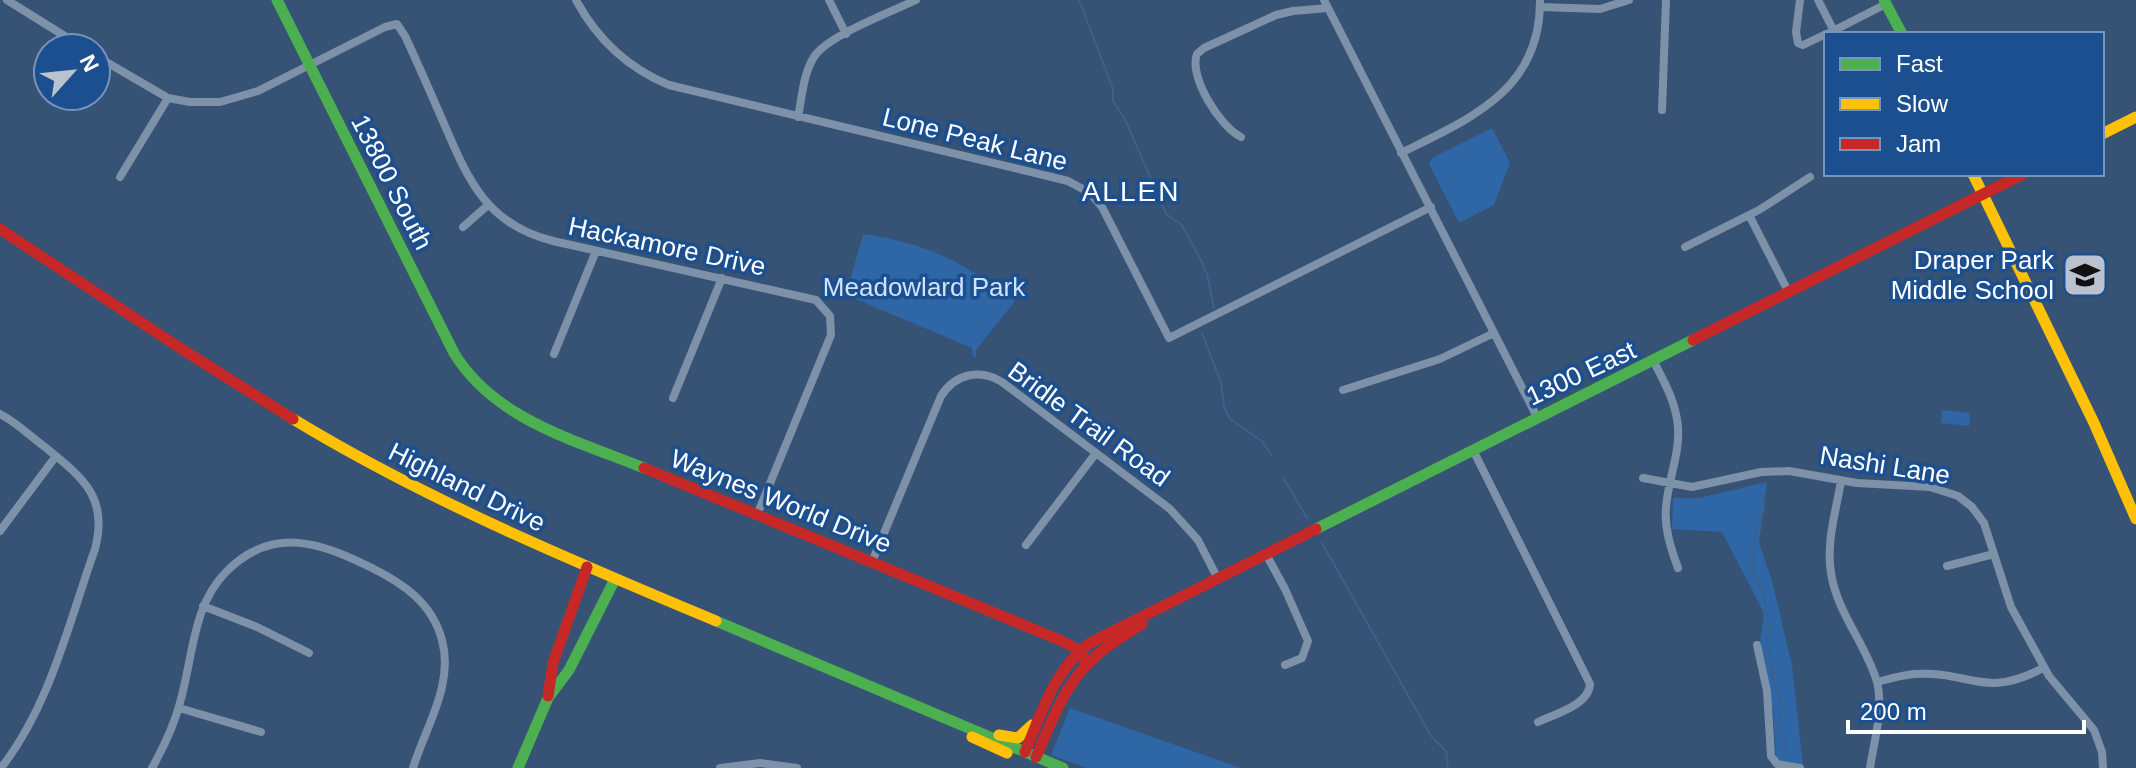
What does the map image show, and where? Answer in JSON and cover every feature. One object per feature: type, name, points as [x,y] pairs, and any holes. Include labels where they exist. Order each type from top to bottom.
[{"type":"main road","name":"13800 South","points":[[277,0],[454,353],[473,381]]},
{"type":"main road","points":[[1885,2],[1901,32]]},
{"type":"main road","points":[[2104,133],[2136,117]]},
{"type":"main road","points":[[1974,176],[2094,423],[2136,519]]},
{"type":"main road","name":"1300 East","points":[[1034,760],[1046,705],[1063,671],[1080,650],[2019,176]]},
{"type":"main road","name":"Highland Drive","points":[[0,229],[201,360],[375,468],[464,513],[587,567],[949,720],[1034,760],[1063,768]]},
{"type":"main road","name":"Waynes World Drive","points":[[473,381],[499,404],[523,418],[1080,650]]},
{"type":"main road","points":[[548,698],[553,663],[587,567]]},
{"type":"main road","points":[[518,768],[548,698],[569,670],[615,579]]},
{"type":"main road","name":"1300 East","points":[[1034,760],[1067,691],[1086,665],[1157,610]]},
{"type":"main road","points":[[1080,650],[1086,657],[1086,665]]},
{"type":"main road","points":[[949,720],[1018,738],[1026,733],[1046,705]]},
{"type":"street","points":[[7,0],[58,32]]},
{"type":"street","name":"Lone Peak Lane","points":[[576,0],[608,44],[646,74],[681,89],[1068,181],[1084,188],[1102,207],[1169,338],[1431,207]]},
{"type":"street","points":[[829,0],[846,34]]},
{"type":"street","points":[[798,117],[813,58],[826,44],[916,0]]},
{"type":"street","points":[[1401,153],[1482,111],[1504,92],[1534,41],[1540,4],[1600,9],[1629,0]]},
{"type":"street","points":[[1662,110],[1666,0]]},
{"type":"street","points":[[1800,0],[1796,32],[1798,43],[1803,45],[1824,36]]},
{"type":"street","points":[[1818,0],[1830,32]]},
{"type":"street","points":[[1832,32],[1885,2]]},
{"type":"street","points":[[1241,137],[1220,121],[1194,71],[1197,54],[1276,15],[1326,4],[1537,417]]},
{"type":"street","name":"Hackamore Drive","points":[[309,65],[389,25],[397,24],[466,175],[488,205],[511,224],[528,233],[596,251],[811,298],[824,307],[832,322],[829,341],[757,515]]},
{"type":"street","points":[[112,65],[168,98],[200,103],[230,101],[258,91],[309,65]]},
{"type":"street","points":[[120,177],[168,98]]},
{"type":"street","points":[[1685,247],[1749,215],[1810,177]]},
{"type":"street","points":[[463,227],[488,205]]},
{"type":"street","points":[[1749,215],[1789,293]]},
{"type":"street","points":[[554,354],[596,251]]},
{"type":"street","points":[[673,398],[722,278]]},
{"type":"street","points":[[1343,390],[1440,359],[1494,333]]},
{"type":"street","points":[[1654,362],[1673,403],[1678,426],[1665,523],[1678,568]]},
{"type":"street","name":"Bridle Trail Road","points":[[872,562],[941,396],[955,381],[975,374],[996,378],[1178,516],[1198,540],[1218,579]]},
{"type":"street","points":[[0,414],[81,477],[93,493],[99,514],[98,538],[42,697],[21,739],[1,768]]},
{"type":"street","points":[[1473,450],[1591,688],[1583,700],[1538,722]]},
{"type":"street","points":[[1026,545],[1096,453]]},
{"type":"street","points":[[0,531],[56,456]]},
{"type":"street","name":"Nashi Lane","points":[[1643,478],[1701,486],[1761,472],[1789,471],[1841,481],[1930,487],[1950,492],[1965,501],[1988,532],[2007,598],[2043,668],[2094,730],[2102,752],[2103,768]]},
{"type":"street","points":[[1841,481],[1830,544],[1831,572],[1839,601],[1877,682],[1879,713],[1870,768]]},
{"type":"street","points":[[152,768],[179,708],[203,606],[213,587],[240,560],[266,546],[309,543],[341,553],[393,579],[412,592],[439,630],[445,664],[443,687],[413,768]]},
{"type":"street","points":[[1947,566],[1994,554]]},
{"type":"street","points":[[1267,556],[1308,641],[1302,658],[1285,665]]},
{"type":"street","points":[[203,606],[257,627],[309,653]]},
{"type":"street","points":[[1757,645],[1767,691],[1771,756],[1777,764],[1800,768]]},
{"type":"street","points":[[1877,682],[1921,674],[2004,684],[2043,668]]},
{"type":"street","points":[[179,708],[261,732]]},
{"type":"street","points":[[720,768],[760,763],[797,768]]},
{"type":"green space","points":[[1492,128],[1510,163],[1494,205],[1459,223],[1429,164],[1432,158]]},
{"type":"green space","name":"Meadowlard Park","points":[[863,234],[907,243],[944,256],[1015,301],[976,350],[976,357],[973,357],[972,348],[846,295]]},
{"type":"green space","points":[[1942,410],[1970,413],[1969,426],[1941,423]]},
{"type":"green space","points":[[1767,482],[1759,543],[1772,581],[1792,665],[1803,765],[1779,760],[1776,756],[1773,713],[1760,642],[1764,613],[1722,532],[1672,529],[1673,498],[1699,498]]},
{"type":"green space","points":[[1070,708],[1241,768],[1087,768],[1051,755]]},
{"type":"waterway","points":[[1079,0],[1113,89],[1113,101],[1125,119],[1166,214],[1181,224],[1200,258],[1207,274],[1214,308]]},
{"type":"waterway","points":[[1202,333],[1221,383],[1224,407],[1230,419],[1262,441],[1272,456]]},
{"type":"waterway","points":[[1284,479],[1307,518]]},
{"type":"waterway","points":[[1763,495],[1764,509],[1754,537],[1753,571],[1762,591],[1769,624],[1767,641],[1782,709],[1778,728],[1785,739],[1787,759]]},
{"type":"waterway","points":[[1322,543],[1431,736],[1446,751],[1448,768]]},
{"type":"traffic: fast","points":[[277,0],[454,353],[471,376],[491,395],[538,425],[644,468]]},
{"type":"traffic: fast","points":[[1884,0],[1901,32]]},
{"type":"traffic: fast","points":[[1316,529],[1693,340]]},
{"type":"traffic: fast","points":[[518,768],[548,698],[569,670],[615,579]]},
{"type":"traffic: fast","points":[[716,621],[1063,768]]},
{"type":"traffic: slow","points":[[2104,133],[2136,117]]},
{"type":"traffic: slow","points":[[1974,176],[2094,423],[2136,519]]},
{"type":"traffic: slow","points":[[293,419],[448,503],[716,621]]},
{"type":"traffic: slow","points":[[999,735],[1018,738],[1032,725]]},
{"type":"traffic: slow","points":[[972,737],[1007,753]]},
{"type":"traffic: jam","points":[[1693,340],[2019,176]]},
{"type":"traffic: jam","points":[[0,229],[293,419]]},
{"type":"traffic: jam","points":[[644,468],[1062,641],[1082,652],[1086,665]]},
{"type":"traffic: jam","points":[[1025,752],[1058,679],[1090,643],[1316,529]]},
{"type":"traffic: jam","points":[[548,696],[553,663],[587,567]]},
{"type":"traffic: jam","points":[[1036,757],[1060,703],[1085,666],[1101,651],[1142,624]]},
{"type":"place","name":"Draper Park Middle School","points":[[2085,275]]},
{"type":"district","name":"ALLEN","points":[[1131,191]]}]
